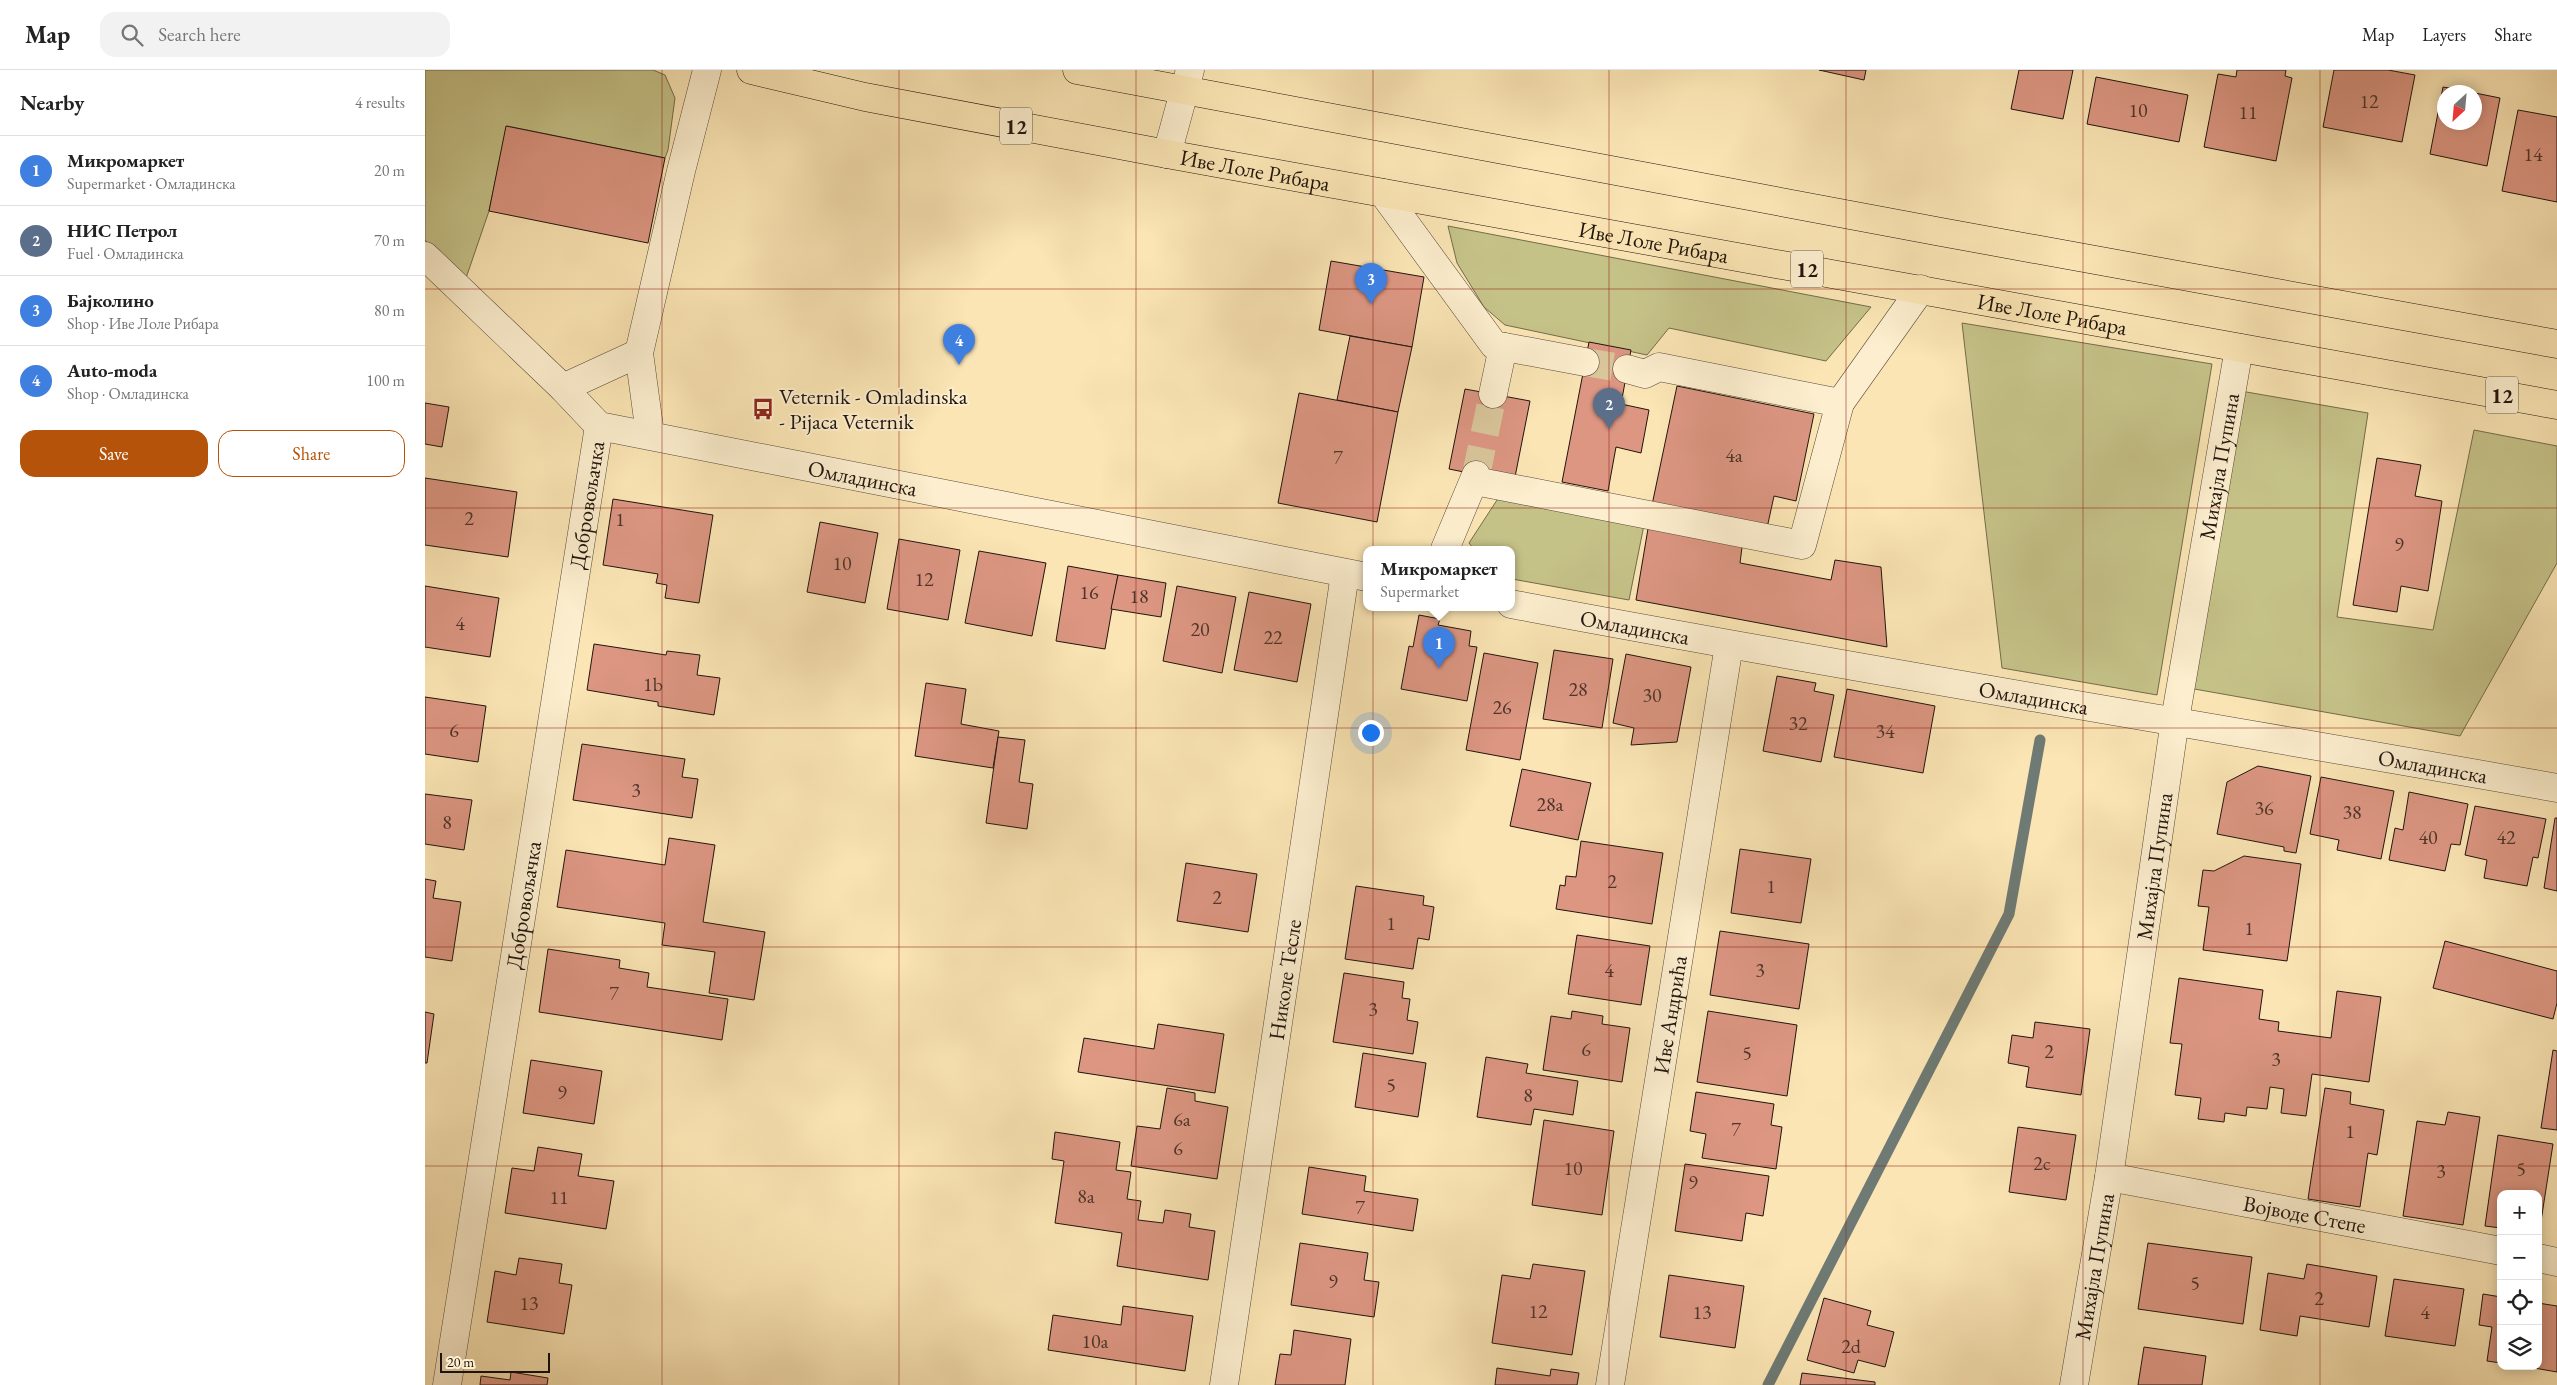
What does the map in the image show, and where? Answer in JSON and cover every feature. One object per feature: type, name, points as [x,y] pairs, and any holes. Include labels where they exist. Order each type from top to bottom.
[{"type":"main road","name":"Иве Лоле Рибара","points":[[751,70],[865,97],[1167,154],[2557,405]]},
{"type":"main road","points":[[1077,70],[1188,80],[1931,230],[2557,344]]},
{"type":"street","points":[[650,434],[639,353],[681,171],[707,70]]},
{"type":"street","points":[[1167,154],[1188,80]]},
{"type":"street","points":[[1383,193],[1495,345],[1585,362]]},
{"type":"street","points":[[425,256],[563,388],[599,426]]},
{"type":"street","points":[[1446,546],[1476,478],[1802,545],[1840,403],[1921,289]]},
{"type":"street","points":[[1493,394],[1503,347]]},
{"type":"street","name":"Михајла Пупина","points":[[2074,1385],[2109,1177],[2175,720],[2239,348]]},
{"type":"street","points":[[563,388],[639,353]]},
{"type":"street","points":[[1627,370],[1645,374],[1659,367],[1840,403]]},
{"type":"street","name":"Омладинска","points":[[599,426],[650,434],[1356,576]]},
{"type":"street","name":"Добровољачка","points":[[447,1385],[599,426]]},
{"type":"street","name":"Николе Тесле","points":[[1224,1385],[1356,576]]},
{"type":"street","name":"Омладинска","points":[[1515,605],[2046,701],[2175,720],[2557,788]]},
{"type":"street","name":"Иве Андрића","points":[[1610,1385],[1729,645]]},
{"type":"street","name":"Војводе Степе","points":[[2109,1177],[2497,1250]]},
{"type":"street","points":[[2542,1259],[2557,1262]]},
{"type":"shaded area","points":[[425,70],[653,70],[665,75],[675,98],[668,150],[665,158],[507,126],[489,211],[465,281],[425,240]]},
{"type":"shaded area","points":[[1448,226],[1871,307],[1826,361],[1669,328],[1647,355],[1505,325],[1484,307],[1457,263]]},
{"type":"shaded area","points":[[1962,323],[2212,364],[2157,695],[2002,668]]},
{"type":"shaded area","points":[[2229,389],[2368,413],[2337,617],[2433,630],[2474,430],[2557,446],[2557,563],[2460,736],[2183,687]]},
{"type":"shaded area","points":[[1499,497],[1644,525],[1629,600],[1515,580],[1515,546],[1472,546],[1469,543]]},
{"type":"building","points":[[1819,70],[1866,70],[1864,80]]},
{"type":"building","points":[[2019,70],[2073,70],[2063,119],[2011,109]]},
{"type":"building","points":[[2237,70],[2286,70],[2285,76],[2292,78],[2276,161],[2204,147],[2218,74],[2236,77]]},
{"type":"building","points":[[2334,70],[2388,70],[2415,75],[2402,142],[2323,127]]},
{"type":"building","points":[[2096,77],[2188,95],[2179,142],[2087,124]]},
{"type":"building","points":[[2482,94],[2500,98],[2487,166],[2430,154],[2437,118],[2437,130],[2482,130]]},
{"type":"building","points":[[2518,110],[2557,117],[2557,202],[2502,191]]},
{"type":"building","points":[[506,126],[665,158],[648,243],[489,211]]},
{"type":"building","points":[[1331,261],[1424,277],[1412,347],[1319,330]]},
{"type":"building","points":[[1350,336],[1412,347],[1398,412],[1337,400]]},
{"type":"building","points":[[1589,342],[1631,350],[1621,404],[1649,410],[1641,453],[1616,447],[1608,491],[1562,482]]},
{"type":"building","points":[[1677,386],[1814,414],[1796,501],[1774,496],[1767,528],[1652,505]]},
{"type":"building","points":[[1465,389],[1530,401],[1514,482],[1449,469]]},
{"type":"building","points":[[1299,393],[1398,412],[1377,522],[1278,503]]},
{"type":"building","points":[[425,403],[449,407],[442,447],[425,444]]},
{"type":"building","points":[[2377,458],[2421,465],[2415,496],[2442,501],[2428,591],[2401,586],[2397,612],[2353,605]]},
{"type":"building","points":[[425,478],[517,492],[508,557],[425,545]]},
{"type":"building","points":[[613,499],[713,515],[699,603],[665,598],[667,585],[656,583],[658,574],[603,565]]},
{"type":"building","points":[[1652,505],[1745,524],[1740,563],[1831,580],[1835,560],[1881,567],[1887,647],[1636,600]]},
{"type":"building","points":[[820,522],[878,533],[865,603],[807,592]]},
{"type":"building","points":[[899,539],[960,550],[948,620],[887,609]]},
{"type":"building","points":[[979,551],[1046,563],[1032,636],[965,623]]},
{"type":"building","points":[[1068,566],[1118,575],[1105,649],[1056,641]]},
{"type":"building","points":[[1118,575],[1166,583],[1161,617],[1111,609]]},
{"type":"building","points":[[425,586],[499,598],[490,657],[425,647]]},
{"type":"building","points":[[1177,586],[1236,597],[1222,673],[1163,661]]},
{"type":"building","points":[[1249,592],[1311,604],[1297,682],[1234,670]]},
{"type":"building","points":[[1419,615],[1440,619],[1438,625],[1471,631],[1469,646],[1477,647],[1467,701],[1401,689],[1409,646],[1413,647]]},
{"type":"building","points":[[594,644],[666,655],[667,651],[700,655],[697,675],[720,678],[714,715],[658,706],[658,702],[587,690]]},
{"type":"building","points":[[1554,650],[1613,659],[1602,728],[1543,719]]},
{"type":"building","points":[[1484,653],[1538,663],[1520,760],[1466,750]]},
{"type":"building","points":[[1626,654],[1691,667],[1677,742],[1631,745],[1634,728],[1613,723]]},
{"type":"building","points":[[1777,676],[1816,683],[1814,691],[1834,695],[1821,762],[1763,751]]},
{"type":"building","points":[[926,683],[966,689],[961,724],[999,731],[993,768],[915,756]]},
{"type":"building","points":[[1847,689],[1935,706],[1923,773],[1834,757]]},
{"type":"building","points":[[425,697],[486,706],[478,762],[425,754]]},
{"type":"building","points":[[998,737],[1025,740],[1019,782],[1033,784],[1027,829],[986,823]]},
{"type":"building","points":[[582,744],[685,759],[682,777],[698,779],[692,818],[573,800]]},
{"type":"building","points":[[2258,766],[2311,776],[2296,853],[2284,851],[2284,847],[2217,834],[2227,782]]},
{"type":"building","points":[[1522,769],[1591,783],[1578,840],[1510,826]]},
{"type":"building","points":[[2321,777],[2394,791],[2381,859],[2337,850],[2339,840],[2310,834]]},
{"type":"building","points":[[2409,792],[2468,804],[2460,845],[2451,844],[2445,871],[2389,860],[2395,828],[2403,830]]},
{"type":"building","points":[[425,794],[472,800],[464,850],[425,844]]},
{"type":"building","points":[[2475,806],[2546,819],[2538,858],[2533,857],[2527,886],[2484,878],[2487,860],[2465,855]]},
{"type":"building","points":[[2555,818],[2557,818],[2557,891],[2544,888]]},
{"type":"building","points":[[669,838],[715,845],[703,922],[765,932],[754,1000],[709,993],[715,952],[662,945],[665,923],[557,907],[566,850],[665,865]]},
{"type":"building","points":[[1581,841],[1663,853],[1652,924],[1556,909],[1560,885],[1565,886],[1566,876],[1576,877]]},
{"type":"building","points":[[1740,849],[1811,859],[1801,923],[1731,913]]},
{"type":"building","points":[[2244,856],[2301,864],[2287,961],[2203,950],[2209,907],[2198,906],[2203,870],[2214,871]]},
{"type":"building","points":[[1186,863],[1257,874],[1248,932],[1177,921]]},
{"type":"building","points":[[425,879],[436,881],[433,898],[461,902],[452,961],[425,957]]},
{"type":"building","points":[[1356,886],[1424,896],[1423,905],[1434,907],[1429,940],[1418,938],[1413,969],[1345,959]]},
{"type":"building","points":[[1720,931],[1809,944],[1799,1009],[1710,995]]},
{"type":"building","points":[[1577,935],[1650,946],[1641,1005],[1568,994]]},
{"type":"building","points":[[2445,941],[2557,971],[2557,1003],[2553,1019],[2433,988]]},
{"type":"building","points":[[548,949],[620,960],[619,968],[649,973],[647,987],[728,999],[722,1040],[539,1012]]},
{"type":"building","points":[[1344,973],[1404,982],[1402,998],[1410,999],[1407,1020],[1418,1022],[1413,1054],[1333,1042]]},
{"type":"building","points":[[2179,978],[2263,990],[2259,1019],[2279,1022],[2278,1031],[2331,1038],[2337,991],[2381,997],[2369,1082],[2312,1074],[2306,1116],[2281,1113],[2284,1089],[2270,1087],[2267,1109],[2247,1107],[2246,1116],[2225,1113],[2224,1122],[2198,1119],[2201,1098],[2175,1095],[2182,1044],[2170,1043]]},
{"type":"building","points":[[1572,1011],[1603,1016],[1602,1024],[1630,1028],[1622,1082],[1543,1070],[1551,1016],[1571,1019]]},
{"type":"building","points":[[1708,1011],[1797,1025],[1787,1096],[1697,1082]]},
{"type":"building","points":[[425,1012],[434,1014],[427,1063],[425,1063]]},
{"type":"building","points":[[2035,1022],[2090,1029],[2081,1095],[2026,1087],[2029,1067],[2008,1063],[2012,1035],[2033,1038]]},
{"type":"building","points":[[1158,1024],[1224,1034],[1215,1093],[1078,1072],[1084,1038],[1154,1049]]},
{"type":"building","points":[[2553,1050],[2557,1051],[2557,1130],[2541,1128]]},
{"type":"building","points":[[1363,1053],[1426,1063],[1418,1117],[1355,1107]]},
{"type":"building","points":[[1486,1057],[1528,1064],[1526,1073],[1578,1081],[1573,1115],[1534,1109],[1531,1125],[1477,1117]]},
{"type":"building","points":[[531,1060],[602,1071],[594,1124],[523,1113]]},
{"type":"building","points":[[1167,1088],[1195,1093],[1195,1101],[1228,1107],[1217,1179],[1131,1166],[1137,1126],[1160,1129]]},
{"type":"building","points":[[2325,1088],[2351,1092],[2350,1104],[2384,1110],[2377,1155],[2368,1153],[2360,1207],[2308,1199]]},
{"type":"building","points":[[1696,1092],[1774,1104],[1771,1125],[1782,1127],[1776,1169],[1702,1158],[1706,1134],[1690,1131]]},
{"type":"building","points":[[2448,1112],[2480,1117],[2463,1225],[2403,1216],[2417,1121],[2445,1125]]},
{"type":"building","points":[[1544,1120],[1614,1131],[1602,1215],[1532,1205]]},
{"type":"building","points":[[2018,1127],[2076,1135],[2066,1200],[2009,1192]]},
{"type":"building","points":[[1055,1132],[1120,1142],[1116,1170],[1131,1172],[1127,1199],[1141,1201],[1138,1220],[1163,1223],[1165,1210],[1191,1214],[1189,1227],[1215,1231],[1208,1280],[1117,1266],[1122,1233],[1055,1223],[1064,1161],[1052,1159]]},
{"type":"building","points":[[2498,1135],[2553,1144],[2542,1215],[2542,1190],[2497,1190],[2497,1228],[2485,1226]]},
{"type":"building","points":[[538,1147],[582,1154],[578,1176],[614,1181],[606,1229],[505,1213],[512,1168],[534,1171]]},
{"type":"building","points":[[1685,1164],[1769,1176],[1763,1216],[1746,1213],[1742,1241],[1675,1231]]},
{"type":"building","points":[[1309,1167],[1366,1176],[1364,1191],[1418,1199],[1413,1231],[1302,1214]]},
{"type":"building","points":[[1300,1243],[1368,1253],[1364,1280],[1379,1282],[1374,1317],[1291,1305]]},
{"type":"building","points":[[2148,1243],[2252,1257],[2243,1324],[2138,1309]]},
{"type":"building","points":[[519,1258],[562,1264],[559,1283],[572,1285],[564,1334],[487,1322],[495,1271],[516,1275]]},
{"type":"building","points":[[1533,1264],[1585,1271],[1572,1355],[1492,1343],[1502,1275],[1530,1279]]},
{"type":"building","points":[[2307,1264],[2377,1276],[2369,1327],[2300,1316],[2297,1336],[2260,1330],[2268,1273],[2304,1279]]},
{"type":"building","points":[[1669,1275],[1744,1286],[1735,1348],[1660,1337]]},
{"type":"building","points":[[2394,1279],[2464,1289],[2455,1346],[2385,1336]]},
{"type":"building","points":[[2483,1294],[2497,1296],[2497,1362],[2487,1361],[2492,1327],[2479,1325]]},
{"type":"building","points":[[1824,1298],[1871,1311],[1867,1325],[1894,1332],[1885,1367],[1858,1360],[1854,1373],[1807,1360]]},
{"type":"building","points":[[2542,1304],[2557,1306],[2557,1372],[2542,1369]]},
{"type":"building","points":[[1123,1306],[1193,1316],[1185,1371],[1048,1350],[1053,1315],[1121,1325]]},
{"type":"building","points":[[1294,1330],[1351,1339],[1345,1385],[1275,1385],[1280,1354],[1291,1355]]},
{"type":"building","points":[[2144,1347],[2206,1356],[2202,1385],[2138,1385]]},
{"type":"building","points":[[1497,1368],[1550,1376],[1551,1369],[1579,1373],[1577,1385],[1495,1385]]},
{"type":"building","points":[[511,1372],[548,1378],[547,1385],[480,1385],[481,1376],[510,1380]]},
{"type":"building","points":[[1802,1373],[1875,1382],[1875,1385],[1800,1385]]},
{"type":"waterway","points":[[1768,1385],[2009,914],[2040,740]]},
{"type":"tunnel","points":[[1585,362],[1627,369]]},
{"type":"tunnel","points":[[1476,475],[1493,394]]},
{"type":"place","name":"Бајколино","points":[[1371,304]]},
{"type":"place","name":"Auto-moda","points":[[959,365]]},
{"type":"place","name":"Veternik - Omladinska - Pijaca Veternik","points":[[763,409]]},
{"type":"place","name":"НИС Петрол","points":[[1609,429]]},
{"type":"place","name":"Микромаркет","points":[[1439,668]]}]
